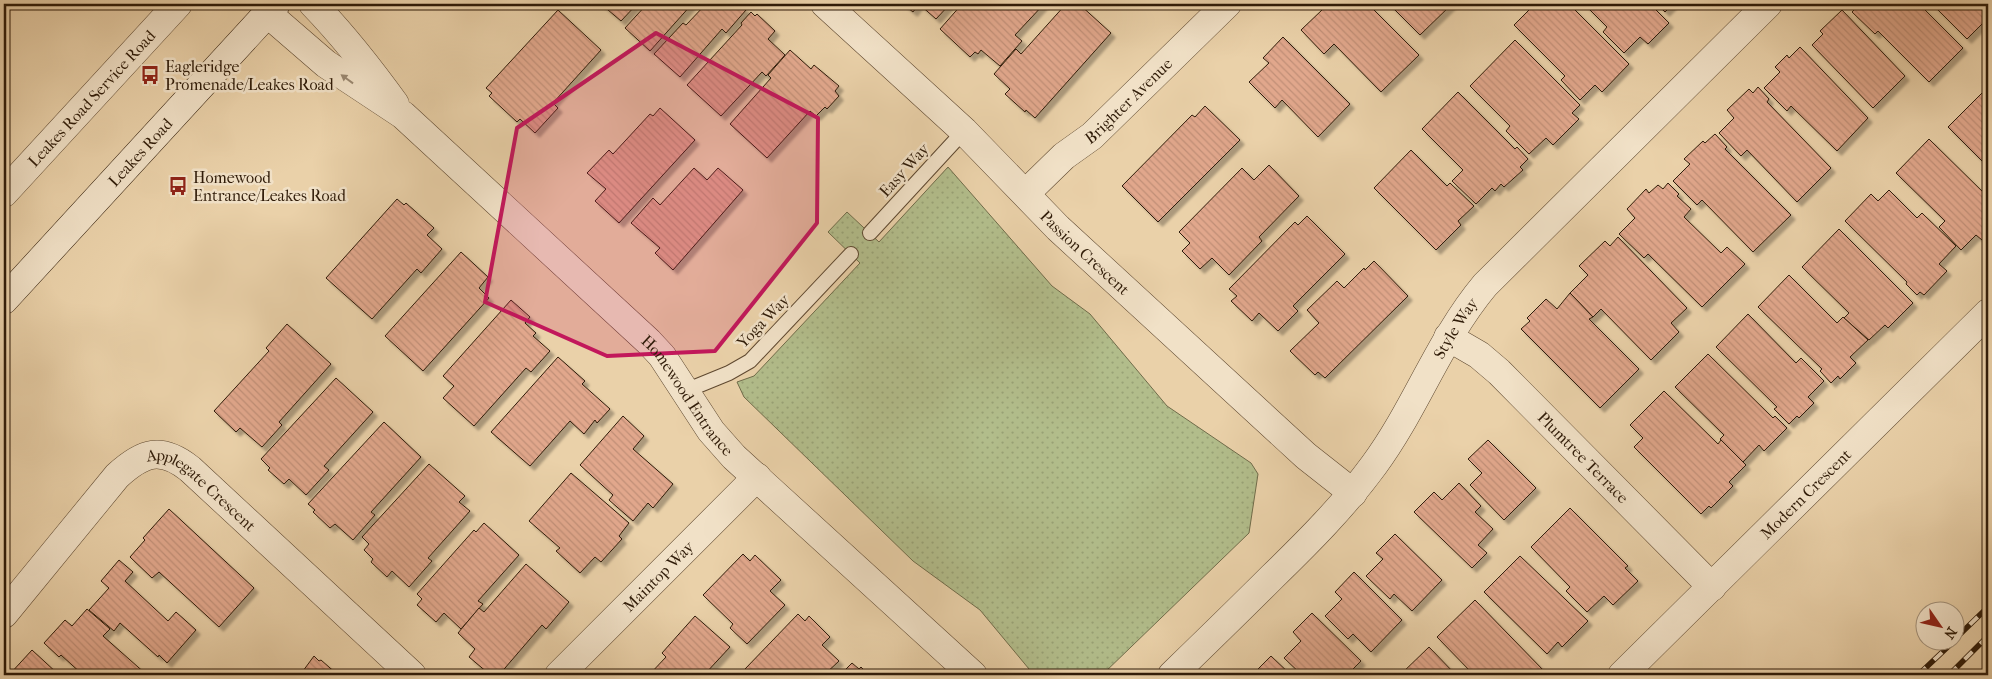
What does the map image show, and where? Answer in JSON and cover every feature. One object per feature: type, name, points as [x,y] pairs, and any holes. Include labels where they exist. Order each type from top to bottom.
[{"type":"street","name":"Leakes Road Service Road","points":[[4,193],[178,4]]},
{"type":"street","name":"Homewood Entrance","points":[[313,4],[366,64],[403,115]]},
{"type":"street","name":"Passion Crescent","points":[[825,4],[964,131],[1058,228],[1306,456],[1353,493]]},
{"type":"street","name":"Brighter Avenue","points":[[1026,193],[1064,156],[1092,136],[1226,4]]},
{"type":"street","name":"Style Way","points":[[1172,675],[1313,537],[1353,493],[1391,441],[1448,337],[1473,299],[1485,285],[1768,4]]},
{"type":"street","name":"Homewood Entrance","points":[[271,8],[326,64],[403,115],[649,342],[662,356],[711,431],[734,457],[973,675]]},
{"type":"street","name":"Leakes Road","points":[[4,300],[271,8]]},
{"type":"street","name":"Modern Crescent","points":[[1622,675],[1988,313]]},
{"type":"street","name":"Plumtree Terrace","points":[[1448,337],[1472,350],[1499,372],[1712,586]]},
{"type":"street","name":"Applegate Crescent","points":[[4,614],[117,476],[134,461],[143,457],[160,454],[174,458],[190,469],[412,675]]},
{"type":"street","name":"Maintop Way","points":[[559,675],[757,477]]},
{"type":"lane","name":"Easy Way","points":[[870,233],[964,131]]},
{"type":"lane","name":"Yoga Way","points":[[685,391],[729,373],[750,360],[851,254]]},
{"type":"highlighted area","points":[[656,33],[818,118],[817,223],[715,351],[607,356],[485,302],[517,128]]},
{"type":"green space","points":[[948,167],[1052,286],[1090,314],[1167,406],[1251,463],[1258,474],[1249,533],[1102,675],[1034,675],[980,610],[913,561],[744,397],[737,382],[754,376],[860,263],[828,232],[847,212],[879,242]]},
{"type":"building","points":[[601,4],[637,4],[621,21]]},
{"type":"building","points":[[647,4],[692,4],[650,51],[625,28]]},
{"type":"building","points":[[706,4],[738,4],[746,10],[726,33],[722,29],[680,77],[654,54],[683,23],[686,25]]},
{"type":"building","points":[[903,4],[919,4],[913,12]]},
{"type":"building","points":[[919,4],[950,4],[936,19]]},
{"type":"building","points":[[962,4],[1044,4],[1015,35],[1022,41],[1000,66],[981,50],[978,54],[975,52],[970,57],[940,29]]},
{"type":"building","points":[[1066,4],[1079,4],[1111,33],[1035,118],[1026,110],[1025,112],[1005,94],[1010,89],[994,74],[1016,49],[1021,54]]},
{"type":"building","points":[[1318,4],[1368,4],[1419,55],[1381,92],[1334,44],[1324,54],[1301,30],[1323,9]]},
{"type":"building","points":[[1389,4],[1452,4],[1420,35]]},
{"type":"building","points":[[1535,4],[1569,4],[1629,64],[1602,92],[1595,85],[1580,100],[1561,80],[1565,76],[1514,25]]},
{"type":"building","points":[[1584,4],[1650,4],[1669,23],[1648,44],[1640,37],[1624,53],[1603,32],[1607,27]]},
{"type":"building","points":[[1657,4],[1673,4],[1665,12]]},
{"type":"building","points":[[1860,4],[1919,4],[1963,48],[1929,82],[1878,31],[1875,34],[1852,12]]},
{"type":"building","points":[[1932,4],[1988,4],[1988,18],[1967,39]]},
{"type":"building","points":[[558,10],[601,50],[553,103],[558,108],[535,133],[520,119],[517,122],[489,96],[492,93],[486,88]]},
{"type":"building","points":[[1842,10],[1905,76],[1873,108],[1812,45],[1823,34],[1820,31]]},
{"type":"building","points":[[751,12],[755,16],[757,14],[775,31],[768,39],[785,55],[766,76],[762,72],[721,116],[687,85],[742,25],[741,23]]},
{"type":"building","points":[[1283,37],[1350,104],[1318,137],[1282,100],[1275,108],[1249,82],[1269,63],[1263,58]]},
{"type":"building","points":[[1515,40],[1580,105],[1572,113],[1579,119],[1553,145],[1546,138],[1529,154],[1506,131],[1510,126],[1470,86]]},
{"type":"building","points":[[1800,47],[1868,118],[1837,151],[1791,106],[1787,111],[1764,88],[1780,72],[1775,67],[1787,55],[1789,58]]},
{"type":"building","points":[[790,50],[811,69],[814,65],[839,86],[835,91],[839,96],[827,109],[825,107],[816,116],[810,111],[767,158],[730,124],[771,78],[768,75]]},
{"type":"building","points":[[1758,87],[1769,99],[1767,102],[1831,168],[1797,202],[1747,150],[1741,156],[1719,133],[1734,118],[1727,110],[1749,89],[1753,93]]},
{"type":"building","points":[[1985,90],[1988,93],[1988,167],[1948,127]]},
{"type":"building","points":[[1458,92],[1515,149],[1517,147],[1528,159],[1520,167],[1523,170],[1504,187],[1501,184],[1495,191],[1492,188],[1476,204],[1452,181],[1463,170],[1422,129]]},
{"type":"building","points":[[1205,106],[1240,140],[1158,222],[1122,186],[1192,115],[1195,117]]},
{"type":"building","points":[[660,108],[695,140],[619,223],[595,201],[606,189],[587,173],[609,150],[613,154],[650,114],[653,116]]},
{"type":"building","points":[[1715,134],[1727,147],[1725,149],[1791,215],[1753,252],[1702,200],[1697,205],[1673,181],[1690,164],[1684,159],[1703,141],[1705,143]]},
{"type":"building","points":[[1929,139],[1988,197],[1988,233],[1982,240],[1976,235],[1961,250],[1939,227],[1945,221],[1896,173]]},
{"type":"building","points":[[1411,150],[1447,186],[1450,183],[1474,206],[1458,221],[1461,225],[1436,250],[1374,188]]},
{"type":"building","points":[[1269,165],[1299,196],[1259,237],[1262,241],[1229,275],[1212,258],[1200,269],[1182,251],[1190,243],[1179,232],[1242,168],[1254,180]]},
{"type":"building","points":[[694,168],[707,180],[718,168],[743,190],[673,270],[655,253],[660,248],[631,223],[653,198],[660,205]]},
{"type":"building","points":[[1668,183],[1679,194],[1677,196],[1691,209],[1684,217],[1721,253],[1727,247],[1745,264],[1702,307],[1648,254],[1644,258],[1619,234],[1635,218],[1627,209],[1646,189],[1649,193],[1658,185],[1663,189]]},
{"type":"building","points":[[1889,190],[1917,218],[1922,213],[1956,246],[1939,264],[1947,271],[1924,295],[1920,292],[1917,295],[1906,284],[1907,282],[1845,221],[1871,194],[1878,201]]},
{"type":"building","points":[[397,199],[404,205],[406,203],[434,228],[427,235],[442,249],[421,273],[417,269],[372,319],[326,278]]},
{"type":"building","points":[[1307,216],[1345,254],[1293,306],[1298,311],[1278,331],[1259,313],[1252,321],[1231,301],[1237,296],[1229,289],[1295,222],[1298,225]]},
{"type":"building","points":[[1839,229],[1913,303],[1888,328],[1885,325],[1869,340],[1844,318],[1849,313],[1802,267]]},
{"type":"building","points":[[1618,237],[1687,308],[1671,323],[1679,332],[1651,360],[1601,309],[1593,317],[1570,293],[1588,275],[1579,266],[1605,241],[1610,246]]},
{"type":"building","points":[[461,252],[488,277],[479,288],[489,298],[423,371],[385,336]]},
{"type":"building","points":[[1374,261],[1408,296],[1325,378],[1318,372],[1315,375],[1290,351],[1319,323],[1307,310],[1337,281],[1344,288]]},
{"type":"building","points":[[1789,275],[1837,323],[1843,317],[1868,340],[1850,357],[1856,363],[1840,379],[1838,376],[1831,383],[1820,371],[1822,369],[1758,307]]},
{"type":"building","points":[[1570,293],[1593,317],[1589,319],[1639,369],[1600,408],[1521,329],[1530,321],[1527,318],[1546,299],[1557,309]]},
{"type":"building","points":[[511,300],[530,317],[525,323],[536,333],[533,336],[550,351],[531,372],[526,368],[474,426],[443,398],[454,386],[443,376]]},
{"type":"building","points":[[1748,314],[1796,363],[1801,358],[1824,381],[1808,397],[1814,403],[1799,418],[1797,416],[1789,424],[1774,409],[1777,407],[1716,347]]},
{"type":"building","points":[[287,324],[331,364],[279,422],[282,425],[262,447],[240,428],[236,432],[214,411],[269,351],[266,348]]},
{"type":"building","points":[[1708,354],[1773,418],[1775,416],[1787,428],[1764,451],[1759,445],[1743,462],[1720,439],[1724,435],[1675,387]]},
{"type":"building","points":[[558,357],[585,381],[582,384],[610,409],[597,423],[595,420],[584,434],[570,421],[530,466],[491,432]]},
{"type":"building","points":[[336,378],[373,412],[324,466],[329,470],[306,495],[289,479],[284,484],[268,470],[270,468],[261,459]]},
{"type":"building","points":[[1664,391],[1718,444],[1721,440],[1746,465],[1729,482],[1733,486],[1711,508],[1709,506],[1701,514],[1634,447],[1643,438],[1630,425]]},
{"type":"building","points":[[623,416],[644,436],[633,449],[673,484],[653,508],[648,503],[633,521],[609,500],[613,495],[580,465]]},
{"type":"building","points":[[384,422],[421,457],[371,512],[375,515],[353,540],[335,524],[330,528],[313,512],[315,510],[308,504]]},
{"type":"building","points":[[1488,440],[1536,488],[1504,520],[1470,485],[1482,473],[1468,459]]},
{"type":"building","points":[[429,464],[465,496],[459,502],[470,511],[428,558],[432,561],[409,587],[392,571],[387,577],[371,562],[373,559],[364,550],[369,544],[362,537]]},
{"type":"building","points":[[571,473],[629,523],[619,536],[622,539],[601,562],[595,557],[580,573],[556,551],[560,548],[529,521]]},
{"type":"building","points":[[1459,483],[1481,506],[1475,512],[1493,529],[1478,545],[1487,553],[1472,568],[1414,512],[1434,492],[1442,500]]},
{"type":"building","points":[[1570,508],[1628,566],[1625,568],[1638,581],[1613,605],[1604,596],[1587,612],[1566,591],[1570,587],[1531,547]]},
{"type":"building","points":[[169,509],[254,588],[219,627],[159,572],[152,578],[130,557],[145,540],[143,538]]},
{"type":"building","points":[[484,523],[519,555],[478,601],[483,604],[461,629],[444,613],[436,622],[417,605],[422,599],[417,594],[474,530],[476,532]]},
{"type":"building","points":[[1395,534],[1442,580],[1412,611],[1394,594],[1390,599],[1366,576],[1383,559],[1376,553]]},
{"type":"building","points":[[743,554],[750,561],[755,555],[781,580],[770,591],[785,605],[747,644],[730,628],[733,624],[703,595]]},
{"type":"building","points":[[1520,556],[1588,621],[1562,647],[1558,642],[1547,654],[1484,592]]},
{"type":"building","points":[[119,560],[133,572],[125,581],[168,621],[176,612],[196,630],[167,663],[120,623],[114,631],[89,610],[109,588],[101,581]]},
{"type":"building","points":[[526,564],[569,602],[546,629],[542,625],[499,675],[493,675],[469,657],[475,649],[458,633],[479,608],[484,612]]},
{"type":"building","points":[[1354,572],[1402,620],[1371,652],[1353,634],[1348,639],[1325,616],[1342,599],[1335,592]]},
{"type":"building","points":[[1475,600],[1545,672],[1541,675],[1474,675],[1437,637]]},
{"type":"building","points":[[87,609],[110,629],[103,636],[147,675],[83,675],[61,655],[59,657],[44,643],[65,620],[72,626]]},
{"type":"building","points":[[1312,613],[1361,661],[1347,675],[1302,675],[1284,658],[1301,641],[1293,632]]},
{"type":"building","points":[[798,614],[805,621],[809,616],[830,637],[822,645],[839,661],[824,675],[746,675],[748,673],[745,669]]},
{"type":"building","points":[[695,616],[730,647],[704,675],[649,675],[666,657],[662,653]]},
{"type":"building","points":[[1429,647],[1456,675],[1400,675]]},
{"type":"building","points":[[32,650],[58,674],[9,675]]},
{"type":"building","points":[[314,656],[319,661],[321,660],[338,675],[300,675]]},
{"type":"building","points":[[1271,656],[1291,675],[1252,675]]},
{"type":"building","points":[[852,663],[859,669],[861,667],[869,675],[840,675]]},
{"type":"railway","points":[[1964,630],[1988,607]]},
{"type":"railway","points":[[1949,675],[1988,636]]},
{"type":"railway","points":[[1918,675],[1942,652]]},
{"type":"place","name":"Eagleridge Promenade/Leakes Road","points":[[150,75]]},
{"type":"place","name":"Homewood Entrance/Leakes Road","points":[[178,186]]}]
